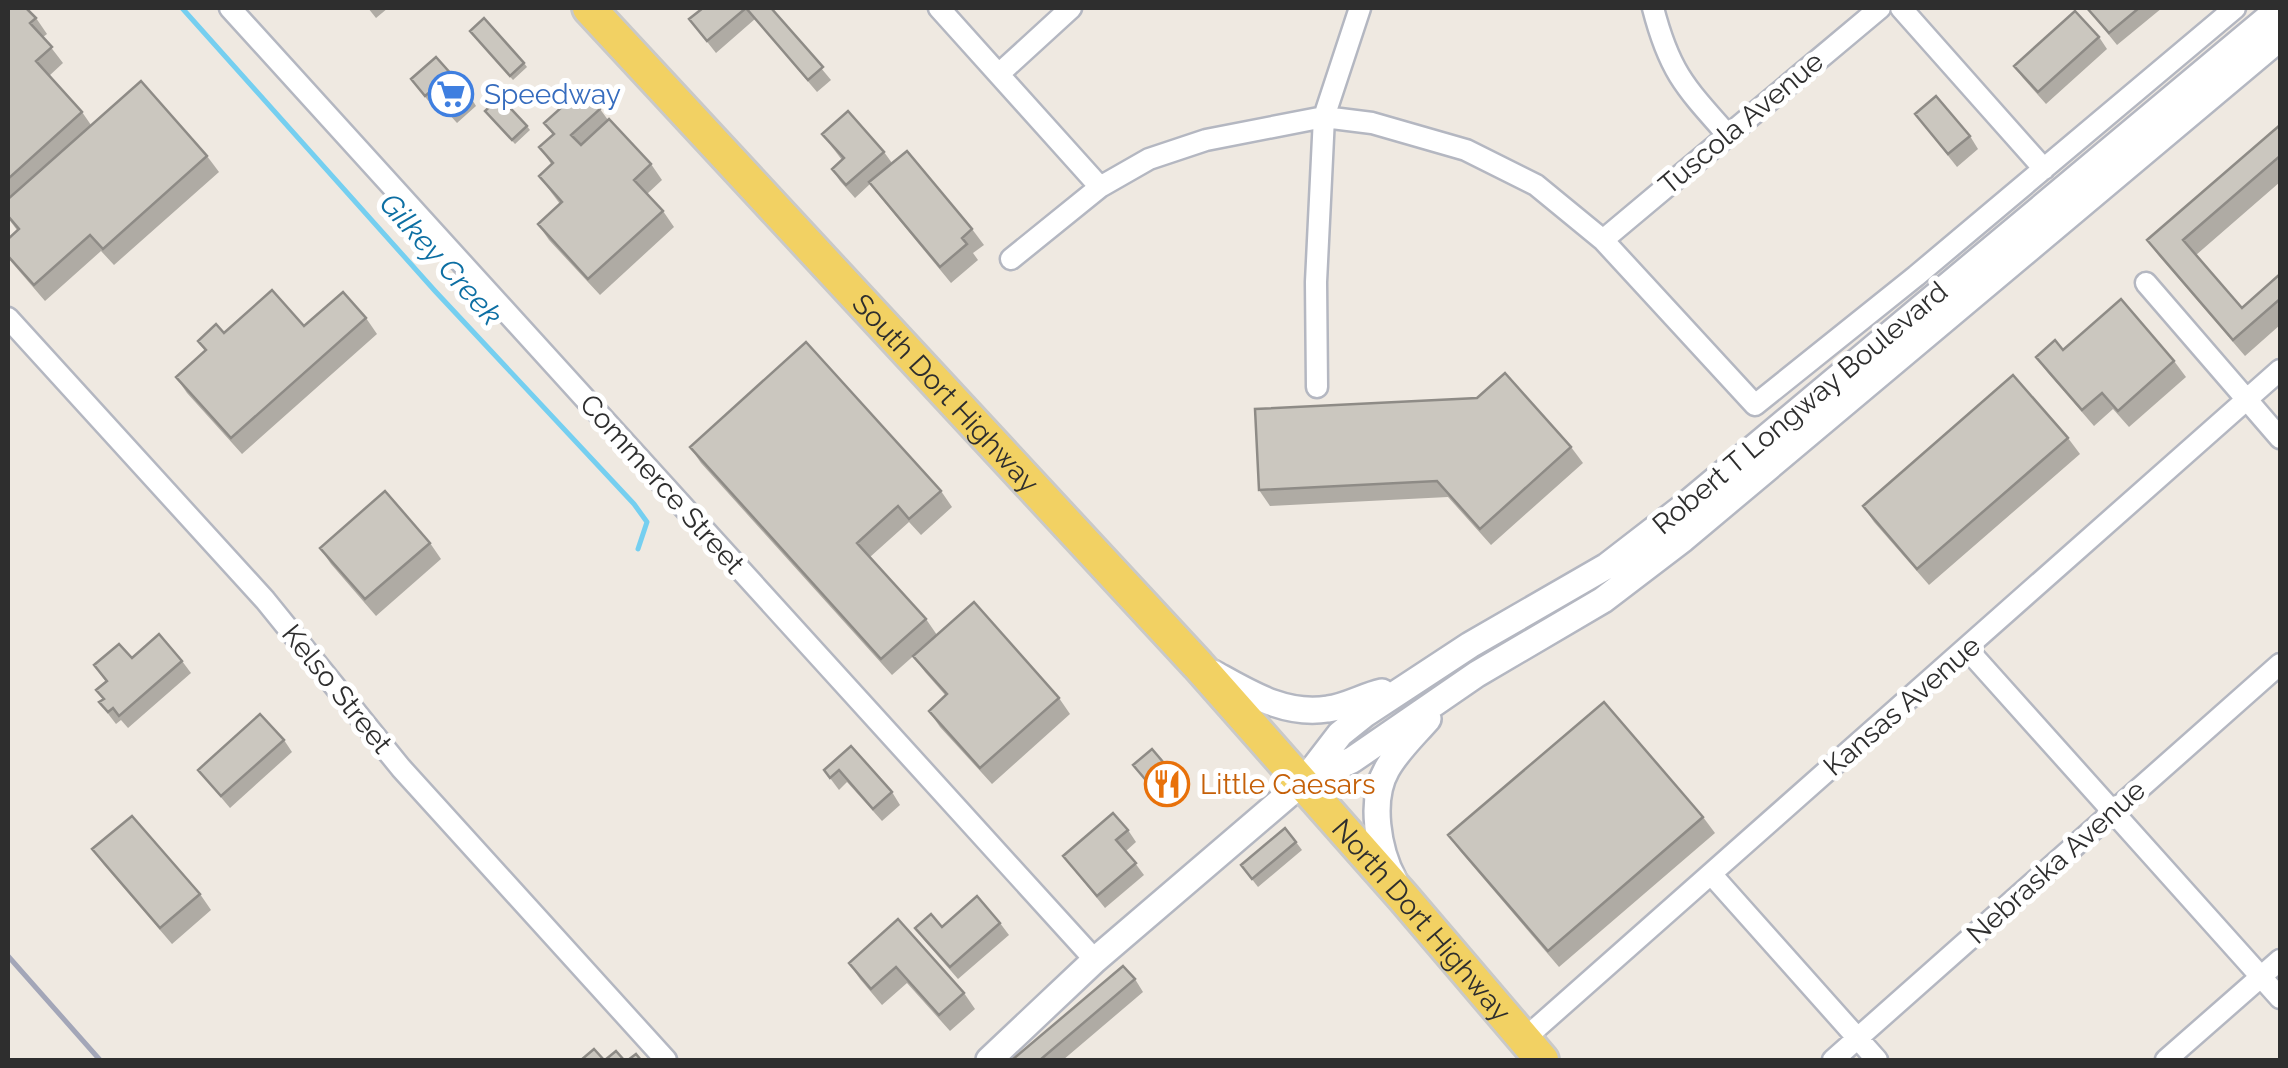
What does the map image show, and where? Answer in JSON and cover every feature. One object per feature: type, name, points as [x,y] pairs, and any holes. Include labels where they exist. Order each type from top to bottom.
[{"type":"main road","name":"South Dort Highway","points":[[599,11],[1303,782]]},
{"type":"main road","name":"North Dort Highway","points":[[1303,782],[1532,1050]]},
{"type":"street","name":"Commerce Street","points":[[230,8],[1096,960]]},
{"type":"street","points":[[940,8],[1100,186]]},
{"type":"street","points":[[1000,73],[1071,8]]},
{"type":"street","points":[[1317,387],[1316,282],[1324,117],[1360,8]]},
{"type":"street","points":[[1653,8],[1669,62],[1686,88],[1726,133]]},
{"type":"street","name":"Tuscola Avenue","points":[[1602,240],[1880,8]]},
{"type":"street","points":[[1900,8],[2044,169]]},
{"type":"street","points":[[1011,258],[1100,186],[1149,158],[1206,140],[1324,117],[1372,123],[1466,150],[1536,185],[1602,240],[1755,405],[2236,8]]},
{"type":"street","name":"Robert T Longway Boulevard","points":[[989,1060],[1096,960],[1303,782],[1340,734],[1406,685],[1607,566],[1692,500],[2280,8]]},
{"type":"street","name":"Robert T Longway Boulevard","points":[[1303,782],[1352,760],[1477,674],[1603,600],[1683,539],[2280,38]]},
{"type":"street","points":[[2146,283],[2280,438]]},
{"type":"street","name":"Kelso Street","points":[[8,318],[266,600],[401,768],[666,1060]]},
{"type":"street","name":"Kansas Avenue","points":[[1532,1050],[1712,874],[2280,370]]},
{"type":"street","points":[[1692,500],[1706,506],[1722,504]]},
{"type":"street","points":[[1967,649],[2280,998]]},
{"type":"street","name":"Nebraska Avenue","points":[[1833,1060],[2280,664]]},
{"type":"street","points":[[1198,665],[1283,708],[1306,711],[1332,709],[1406,685]]},
{"type":"street","points":[[1404,897],[1387,867],[1379,826],[1377,809],[1385,772],[1432,715],[1477,674]]},
{"type":"street","points":[[1712,874],[1877,1060]]},
{"type":"street","points":[[2166,1060],[2280,960]]},
{"type":"building","points":[[8,8],[26,8],[36,18],[30,23],[52,47],[36,61],[82,112],[8,179]]},
{"type":"building","points":[[703,8],[746,8],[707,41],[689,19]]},
{"type":"building","points":[[746,8],[771,8],[823,67],[808,80]]},
{"type":"building","points":[[2087,8],[2139,8],[2109,33]]},
{"type":"building","points":[[2075,11],[2099,37],[2038,92],[2014,66]]},
{"type":"building","points":[[484,18],[524,63],[510,76],[470,31]]},
{"type":"building","points":[[436,57],[468,93],[448,110],[431,91],[425,96],[411,79]]},
{"type":"building","points":[[141,81],[207,156],[103,249],[90,235],[34,285],[8,256],[8,239],[19,229],[8,216],[8,199]]},
{"type":"building","points":[[582,89],[600,109],[571,135],[581,145],[609,119],[651,164],[634,180],[663,211],[588,279],[538,224],[562,202],[539,176],[553,163],[539,147],[554,134],[544,123]]},
{"type":"building","points":[[1936,96],[1970,136],[1948,154],[1915,114]]},
{"type":"building","points":[[500,97],[527,126],[512,140],[485,111]]},
{"type":"building","points":[[848,111],[884,152],[846,185],[832,169],[844,158],[822,134]]},
{"type":"building","points":[[2280,125],[2280,156],[2183,240],[2242,308],[2280,274],[2280,299],[2233,340],[2147,240]]},
{"type":"building","points":[[907,151],[972,229],[962,238],[967,244],[940,267],[869,182]]},
{"type":"building","points":[[272,290],[304,326],[343,292],[366,318],[231,438],[176,377],[206,350],[198,341],[216,324],[224,333]]},
{"type":"building","points":[[2121,299],[2174,361],[2118,411],[2102,393],[2082,410],[2036,357],[2055,340],[2063,350]]},
{"type":"building","points":[[806,342],[941,491],[909,519],[898,506],[857,543],[926,619],[881,659],[690,447]]},
{"type":"building","points":[[1505,373],[1571,447],[1480,529],[1437,481],[1259,490],[1255,409],[1477,398]]},
{"type":"building","points":[[2013,375],[2068,438],[1917,569],[1863,506]]},
{"type":"building","points":[[385,491],[430,543],[365,599],[320,548]]},
{"type":"building","points":[[974,602],[1059,698],[980,768],[929,711],[947,694],[913,656]]},
{"type":"building","points":[[159,634],[182,661],[119,716],[113,708],[108,712],[99,702],[104,699],[96,690],[107,681],[94,665],[119,644],[132,658]]},
{"type":"building","points":[[1604,702],[1703,817],[1548,951],[1448,835]]},
{"type":"building","points":[[260,714],[284,740],[221,796],[198,770]]},
{"type":"building","points":[[851,746],[892,792],[873,809],[839,770],[830,778],[824,770]]},
{"type":"building","points":[[1152,749],[1180,782],[1161,798],[1133,765]]},
{"type":"building","points":[[1113,813],[1128,830],[1116,840],[1136,863],[1097,896],[1063,856]]},
{"type":"building","points":[[132,816],[200,894],[160,928],[92,849]]},
{"type":"building","points":[[1285,828],[1296,842],[1252,879],[1241,865]]},
{"type":"building","points":[[977,896],[1000,923],[950,967],[915,928],[931,914],[942,927]]},
{"type":"building","points":[[898,919],[964,993],[939,1015],[896,967],[871,989],[849,963]]},
{"type":"building","points":[[1123,966],[1135,979],[1040,1060],[1012,1060]]},
{"type":"building","points":[[594,1049],[604,1060],[581,1060]]},
{"type":"building","points":[[616,1051],[624,1060],[605,1060]]},
{"type":"waterway","name":"Gilkey Creek","points":[[182,8],[435,291],[634,504],[647,522],[638,549]]},
{"type":"railway","points":[[8,956],[100,1060]]},
{"type":"place","name":"Speedway","points":[[451,94]]},
{"type":"place","name":"Little Caesars","points":[[1167,784]]}]
